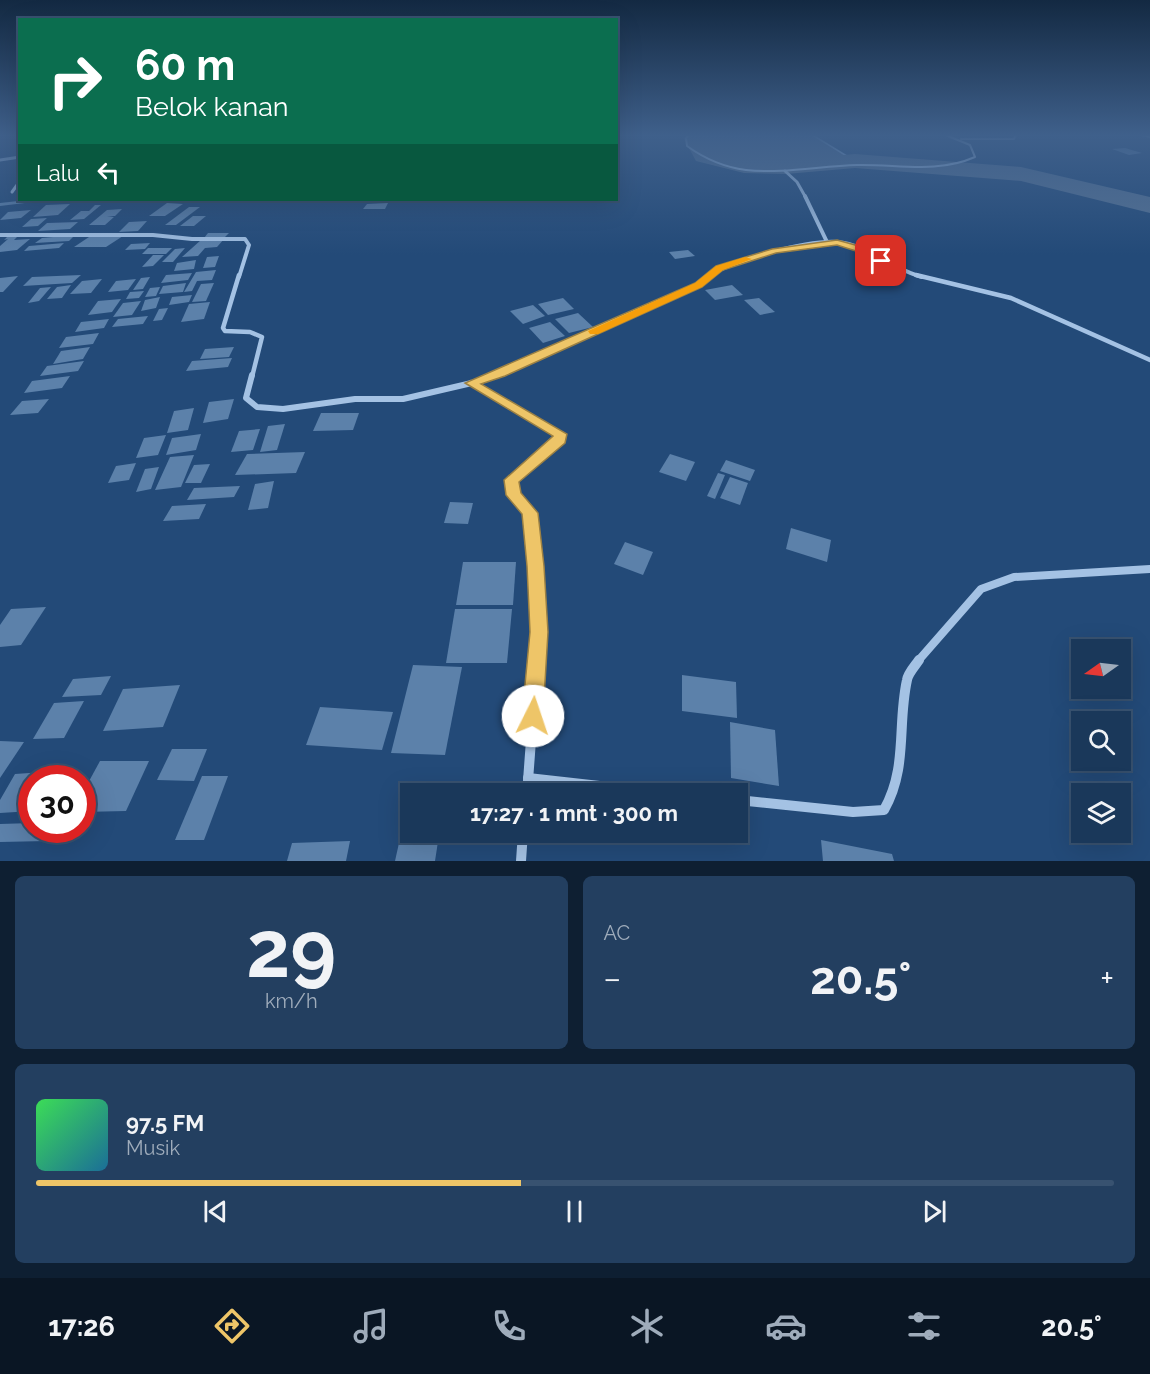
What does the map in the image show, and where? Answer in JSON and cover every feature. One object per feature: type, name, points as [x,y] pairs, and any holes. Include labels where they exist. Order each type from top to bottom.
[{"type":"street","points":[[788,174],[797,182],[827,242]]},
{"type":"street","points":[[12,192],[18,184]]},
{"type":"street","points":[[0,235],[142,234],[192,239],[245,239],[249,245],[223,327],[225,331],[255,332],[262,337],[246,398],[257,407],[283,409],[355,399],[403,399],[471,383],[500,373],[698,285],[720,268],[775,250],[827,242],[847,244],[914,275],[1011,298],[1150,360]]},
{"type":"street","points":[[471,383],[560,434],[560,440],[511,480],[514,495],[530,513],[539,632],[527,783]]},
{"type":"street","points":[[748,801],[853,812],[884,810],[894,793],[899,772],[907,678],[922,655],[981,589],[1014,577],[1150,569]]},
{"type":"street","points":[[528,778],[573,783]]},
{"type":"street","points":[[521,861],[522,843]]},
{"type":"building","points":[[18,201],[26,201],[0,206],[0,203]]},
{"type":"building","points":[[167,203],[183,204],[165,216],[149,216]]},
{"type":"building","points":[[388,203],[385,209],[363,209],[367,204]]},
{"type":"building","points":[[70,204],[58,215],[33,217],[46,205]]},
{"type":"building","points":[[95,205],[101,205],[84,219],[70,220],[81,211],[89,211]]},
{"type":"building","points":[[189,207],[200,207],[176,225],[165,225]]},
{"type":"building","points":[[122,209],[115,216],[107,216],[114,217],[105,225],[89,225],[107,210]]},
{"type":"building","points":[[31,210],[21,218],[0,220],[8,212]]},
{"type":"building","points":[[193,216],[206,216],[194,226],[180,226]]},
{"type":"building","points":[[47,218],[38,226],[22,227],[31,219]]},
{"type":"building","points":[[147,221],[138,231],[119,232],[129,222]]},
{"type":"building","points":[[78,222],[70,229],[38,231],[47,223]]},
{"type":"building","points":[[208,233],[229,233],[225,237],[204,238]]},
{"type":"building","points":[[75,235],[69,241],[35,243],[42,238]]},
{"type":"building","points":[[92,235],[123,236],[106,247],[74,247]]},
{"type":"building","points":[[18,236],[14,240],[30,239],[17,250],[0,252],[0,246],[8,239],[4,240],[7,237]]},
{"type":"building","points":[[224,239],[217,247],[205,248],[198,256],[182,257],[201,240]]},
{"type":"building","points":[[64,243],[59,248],[24,251],[29,246]]},
{"type":"building","points":[[150,243],[145,249],[125,250],[131,244]]},
{"type":"building","points":[[148,248],[172,248],[166,254],[142,254]]},
{"type":"building","points":[[185,248],[173,262],[162,262],[175,249]]},
{"type":"building","points":[[688,250],[695,256],[675,259],[669,252]]},
{"type":"building","points":[[153,255],[164,255],[153,266],[142,267]]},
{"type":"building","points":[[219,256],[215,267],[203,268],[207,257]]},
{"type":"building","points":[[196,260],[194,269],[174,271],[177,263]]},
{"type":"building","points":[[216,270],[212,280],[197,281],[192,291],[184,292],[196,272]]},
{"type":"building","points":[[192,273],[188,280],[161,283],[166,275]]},
{"type":"building","points":[[81,275],[72,283],[23,286],[32,277]]},
{"type":"building","points":[[18,276],[3,292],[0,292],[0,278]]},
{"type":"building","points":[[150,277],[143,289],[133,290],[141,278]]},
{"type":"building","points":[[102,279],[91,293],[70,294],[82,281]]},
{"type":"building","points":[[136,279],[128,290],[108,292],[116,281]]},
{"type":"building","points":[[186,283],[183,292],[159,294],[163,286]]},
{"type":"building","points":[[214,283],[206,301],[192,302],[201,284]]},
{"type":"building","points":[[71,285],[62,298],[47,299],[57,287]]},
{"type":"building","points":[[732,285],[743,295],[715,300],[705,290]]},
{"type":"building","points":[[51,287],[39,301],[28,303],[40,288]]},
{"type":"building","points":[[160,287],[156,296],[145,297],[150,288]]},
{"type":"building","points":[[144,291],[139,298],[126,299],[130,292]]},
{"type":"building","points":[[192,295],[189,302],[169,305],[172,297]]},
{"type":"building","points":[[160,297],[156,308],[141,311],[145,300]]},
{"type":"building","points":[[563,298],[574,309],[548,315],[538,304]]},
{"type":"building","points":[[759,298],[775,312],[760,315],[744,300]]},
{"type":"building","points":[[121,299],[112,312],[88,315],[98,301]]},
{"type":"building","points":[[141,301],[132,315],[113,317],[123,303]]},
{"type":"building","points":[[210,302],[204,319],[181,322],[189,304]]},
{"type":"building","points":[[533,305],[545,316],[523,324],[510,311]]},
{"type":"building","points":[[168,308],[162,320],[153,321],[159,309]]},
{"type":"building","points":[[578,313],[593,327],[569,333],[555,319]]},
{"type":"building","points":[[148,316],[143,324],[112,327],[118,319]]},
{"type":"building","points":[[109,319],[104,328],[75,332],[81,322]]},
{"type":"building","points":[[550,322],[565,336],[543,343],[529,328]]},
{"type":"building","points":[[99,333],[93,344],[59,348],[66,337]]},
{"type":"building","points":[[90,347],[83,359],[53,364],[61,351]]},
{"type":"building","points":[[234,347],[229,357],[200,359],[205,349]]},
{"type":"building","points":[[232,358],[228,367],[186,371],[192,361]]},
{"type":"building","points":[[84,361],[78,371],[40,376],[47,366]]},
{"type":"building","points":[[70,376],[62,388],[24,393],[32,381]]},
{"type":"building","points":[[49,399],[38,413],[10,415],[22,401]]},
{"type":"building","points":[[234,399],[228,419],[203,423],[209,402]]},
{"type":"building","points":[[194,408],[188,430],[167,433],[174,411]]},
{"type":"building","points":[[321,413],[359,413],[353,430],[313,431]]},
{"type":"building","points":[[285,424],[277,450],[260,452],[268,426]]},
{"type":"building","points":[[260,429],[253,450],[231,452],[239,431]]},
{"type":"building","points":[[201,434],[196,450],[166,455],[172,438]]},
{"type":"building","points":[[166,435],[158,455],[136,458],[144,438]]},
{"type":"building","points":[[305,452],[296,473],[235,475],[247,454]]},
{"type":"building","points":[[670,454],[695,462],[686,481],[659,472]]},
{"type":"building","points":[[194,455],[181,487],[155,490],[170,457]]},
{"type":"building","points":[[726,460],[755,470],[750,481],[720,471]]},
{"type":"building","points":[[136,463],[129,480],[108,483],[116,466]]},
{"type":"building","points":[[210,464],[201,483],[185,483],[194,465]]},
{"type":"building","points":[[159,467],[151,489],[136,492],[145,469]]},
{"type":"building","points":[[718,473],[725,475],[715,499],[707,496]]},
{"type":"building","points":[[730,477],[748,483],[740,505],[720,498]]},
{"type":"building","points":[[274,481],[268,508],[248,510],[255,484]]},
{"type":"building","points":[[240,486],[234,497],[187,500],[194,488]]},
{"type":"building","points":[[450,502],[473,503],[468,524],[444,523]]},
{"type":"building","points":[[206,504],[199,519],[163,521],[172,506]]},
{"type":"building","points":[[791,528],[831,540],[827,562],[786,549]]},
{"type":"building","points":[[625,542],[653,552],[643,575],[614,564]]},
{"type":"building","points":[[463,562],[516,562],[513,605],[456,605]]},
{"type":"building","points":[[46,607],[21,645],[0,647],[0,625],[11,609]]},
{"type":"building","points":[[455,609],[512,609],[507,663],[446,663]]},
{"type":"building","points":[[413,665],[462,667],[445,755],[391,753]]},
{"type":"building","points":[[682,675],[736,682],[737,718],[682,711]]},
{"type":"building","points":[[111,676],[101,695],[62,697],[73,679]]},
{"type":"building","points":[[180,685],[163,727],[103,731],[123,689]]},
{"type":"building","points":[[84,701],[64,738],[33,739],[54,703]]},
{"type":"building","points":[[320,707],[393,712],[382,750],[306,745]]},
{"type":"building","points":[[730,722],[775,730],[779,786],[731,778]]},
{"type":"building","points":[[0,741],[24,742],[0,778]]},
{"type":"building","points":[[172,749],[207,749],[194,781],[157,780]]},
{"type":"building","points":[[100,761],[149,761],[126,811],[96,812],[96,768]]},
{"type":"building","points":[[15,774],[18,774],[18,812],[0,813],[0,800]]},
{"type":"building","points":[[202,776],[228,776],[204,840],[175,840]]},
{"type":"building","points":[[18,823],[18,842],[0,842],[0,824]]},
{"type":"building","points":[[400,838],[400,843],[438,843],[435,861],[395,861]]},
{"type":"building","points":[[821,840],[892,854],[894,861],[823,861]]},
{"type":"building","points":[[350,841],[346,861],[287,861],[292,843]]},
{"type":"waterway","points":[[1022,174],[1150,205]]},
{"type":"slow traffic","points":[[594,331],[698,285],[720,268],[748,259]]},
{"type":"route","points":[[533,716],[539,632],[535,566],[530,513],[514,495],[511,480],[560,440],[560,434],[527,413],[471,383],[500,373],[698,285],[720,268],[775,250],[837,242],[863,250],[881,261]]}]
